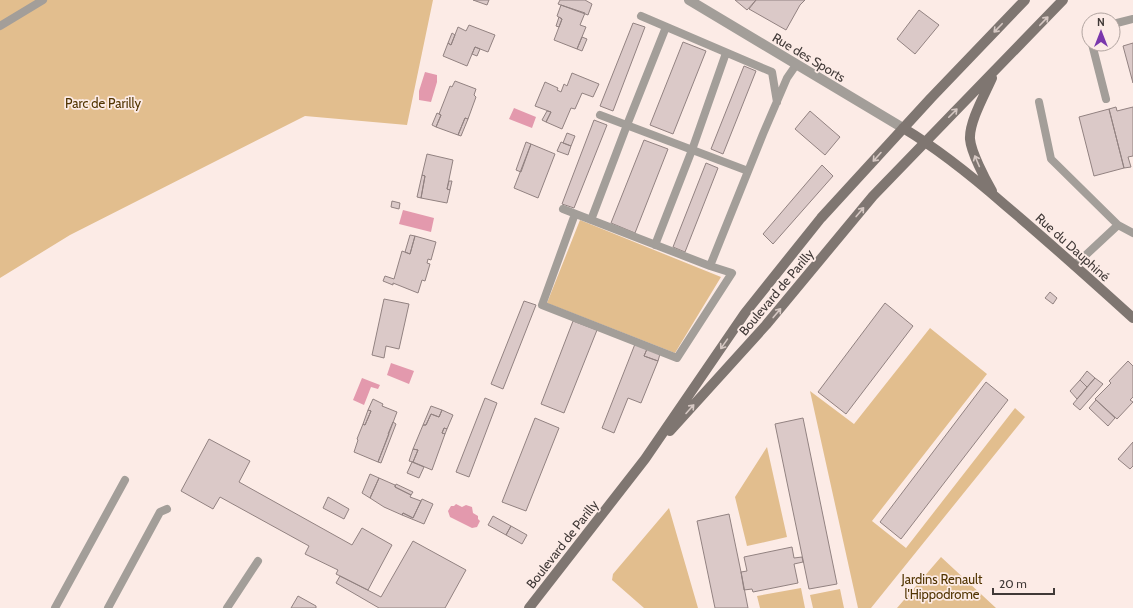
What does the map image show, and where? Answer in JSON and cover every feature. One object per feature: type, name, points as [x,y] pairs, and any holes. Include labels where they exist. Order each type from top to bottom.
[{"type":"main road","name":"Boulevard de Parilly","points":[[529,608],[645,459],[745,313],[822,218],[903,128],[1025,0]]},
{"type":"main road","name":"Boulevard de Parilly","points":[[645,459],[766,325],[873,196],[949,117],[996,71],[1063,0]]},
{"type":"main road","name":"Rue du Dauphiné","points":[[995,196],[986,182],[972,148],[970,138],[974,118],[996,71]]},
{"type":"main road","name":"Rue des Sports","points":[[903,128],[917,136]]},
{"type":"main road","name":"Rue du Dauphiné","points":[[917,136],[955,163],[995,196],[1133,318]]},
{"type":"street","name":"Rue des Sports","points":[[689,0],[903,128]]},
{"type":"lane","points":[[0,26],[43,0]]},
{"type":"lane","points":[[641,16],[772,72],[777,102]]},
{"type":"lane","points":[[1121,22],[1133,19]]},
{"type":"lane","points":[[591,220],[666,27]]},
{"type":"lane","points":[[1094,52],[1106,99]]},
{"type":"lane","points":[[655,245],[692,150],[726,53]]},
{"type":"lane","points":[[710,266],[787,78],[796,64]]},
{"type":"lane","points":[[1040,102],[1051,159],[1118,225],[1133,233]]},
{"type":"lane","points":[[600,115],[748,171]]},
{"type":"lane","points":[[563,209],[732,274],[677,358],[542,305],[575,214]]},
{"type":"lane","points":[[1074,266],[1118,225]]},
{"type":"lane","points":[[55,608],[125,480]]},
{"type":"lane","points":[[108,608],[160,512],[167,509]]},
{"type":"lane","points":[[228,608],[258,561]]},
{"type":"green space","name":"Parc de Parilly","points":[[0,0],[433,0],[407,125],[305,116],[70,235],[0,278]]},
{"type":"green space","points":[[580,220],[721,277],[675,353],[547,303]]},
{"type":"green space","points":[[930,328],[987,374],[872,521],[906,548],[1015,408],[1025,417],[871,608],[858,608],[810,391],[854,424]]},
{"type":"green space","points":[[767,447],[787,537],[747,546],[735,497]]},
{"type":"green space","points":[[669,508],[698,608],[644,608],[612,580],[613,574]]},
{"type":"green space","name":"Jardins Renault l'Hippodrome","points":[[941,557],[996,608],[897,608]]},
{"type":"green space","points":[[801,588],[805,608],[760,608],[757,596]]},
{"type":"green space","points":[[840,589],[844,608],[813,608],[810,595]]},
{"type":"shaded area","points":[[425,72],[437,75],[437,82],[431,102],[419,100],[419,91]]},
{"type":"shaded area","points":[[514,108],[536,117],[532,128],[509,119]]},
{"type":"shaded area","points":[[403,210],[434,218],[431,232],[399,224]]},
{"type":"shaded area","points":[[391,363],[414,371],[409,384],[387,375]]},
{"type":"shaded area","points":[[362,378],[380,385],[378,389],[371,387],[364,405],[353,400]]},
{"type":"shaded area","points":[[456,504],[462,507],[466,505],[472,507],[473,513],[478,516],[480,521],[477,527],[472,528],[450,517],[448,511],[451,506]]},
{"type":"building","points":[[473,0],[489,0],[487,5]]},
{"type":"building","points":[[560,0],[585,0],[592,4],[588,15],[558,4]]},
{"type":"building","points":[[735,0],[756,0],[747,10]]},
{"type":"building","points":[[756,0],[805,0],[800,5],[786,30],[749,9]]},
{"type":"building","points":[[561,5],[585,13],[580,25],[586,27],[577,49],[554,40],[562,19],[557,16]]},
{"type":"building","points":[[919,10],[939,25],[915,54],[897,39]]},
{"type":"building","points":[[559,17],[562,19],[559,27],[556,26]]},
{"type":"building","points":[[633,23],[645,27],[613,111],[600,106]]},
{"type":"building","points":[[469,25],[495,35],[488,52],[475,47],[467,66],[443,56],[448,43],[451,45],[458,27],[466,31]]},
{"type":"building","points":[[452,33],[455,35],[451,45],[448,43]]},
{"type":"building","points":[[582,37],[587,39],[582,51],[577,49]]},
{"type":"building","points":[[683,42],[706,51],[673,134],[650,125]]},
{"type":"building","points":[[1133,43],[1133,83],[1123,46]]},
{"type":"building","points":[[475,47],[480,49],[477,56],[472,54]]},
{"type":"building","points":[[744,66],[756,71],[723,154],[711,149]]},
{"type":"building","points":[[572,73],[599,84],[593,97],[582,93],[575,109],[571,108],[562,129],[546,122],[551,112],[535,106],[545,82],[558,88],[557,90],[561,92],[564,84],[567,86]]},
{"type":"building","points":[[455,81],[476,89],[474,95],[476,97],[468,119],[465,118],[458,135],[436,127],[441,115],[439,114],[450,86],[452,87]]},
{"type":"building","points":[[1116,107],[1117,111],[1133,107],[1133,156],[1128,157],[1131,167],[1124,168],[1109,109]]},
{"type":"building","points":[[1109,109],[1124,168],[1094,176],[1079,117]]},
{"type":"building","points":[[547,111],[551,112],[546,122],[542,120]]},
{"type":"building","points":[[810,111],[840,137],[825,155],[795,129]]},
{"type":"building","points":[[437,113],[441,115],[436,127],[432,125]]},
{"type":"building","points":[[465,118],[468,119],[461,136],[458,135]]},
{"type":"building","points":[[594,120],[607,125],[574,208],[562,204]]},
{"type":"building","points":[[567,133],[575,136],[571,146],[563,143]]},
{"type":"building","points":[[644,140],[668,149],[635,233],[611,223]]},
{"type":"building","points":[[526,142],[531,144],[521,172],[516,170]]},
{"type":"building","points":[[561,142],[571,146],[568,155],[557,151]]},
{"type":"building","points":[[531,144],[555,154],[538,198],[514,188]]},
{"type":"building","points":[[427,154],[453,160],[447,189],[450,190],[447,203],[421,198],[425,176],[422,175]]},
{"type":"building","points":[[706,163],[718,168],[685,252],[673,247]]},
{"type":"building","points":[[822,165],[833,176],[773,244],[763,234]]},
{"type":"building","points":[[422,175],[425,176],[421,198],[417,197]]},
{"type":"building","points":[[449,181],[452,181],[450,190],[447,189]]},
{"type":"building","points":[[392,201],[400,203],[399,209],[391,207]]},
{"type":"building","points":[[410,235],[415,236],[410,254],[405,252]]},
{"type":"building","points":[[415,236],[436,242],[431,260],[428,259],[427,263],[430,264],[425,281],[422,280],[418,293],[393,283],[393,285],[383,281],[385,276],[394,279],[402,251],[410,254]]},
{"type":"building","points":[[1050,292],[1057,298],[1053,304],[1045,298]]},
{"type":"building","points":[[384,299],[409,304],[399,349],[386,346],[384,358],[372,355]]},
{"type":"building","points":[[524,301],[536,305],[503,389],[491,384]]},
{"type":"building","points":[[885,303],[913,326],[846,414],[818,392]]},
{"type":"building","points":[[573,321],[597,330],[564,413],[541,404]]},
{"type":"building","points":[[635,344],[647,349],[644,356],[658,361],[641,403],[628,398],[614,433],[602,428]]},
{"type":"building","points":[[647,349],[660,354],[658,361],[644,356]]},
{"type":"building","points":[[1128,361],[1133,366],[1133,397],[1130,400],[1133,402],[1117,419],[1095,399],[1111,383],[1109,381]]},
{"type":"building","points":[[1087,371],[1095,378],[1087,387],[1080,380]]},
{"type":"building","points":[[1095,378],[1103,384],[1080,410],[1073,404]]},
{"type":"building","points":[[1080,380],[1087,387],[1077,399],[1070,391]]},
{"type":"building","points":[[986,382],[1008,400],[901,539],[880,522]]},
{"type":"building","points":[[485,398],[497,403],[469,477],[456,472]]},
{"type":"building","points":[[373,399],[383,404],[382,406],[397,412],[378,462],[354,452],[363,424],[365,425],[371,411],[368,410]]},
{"type":"building","points":[[1096,400],[1115,418],[1108,426],[1089,408]]},
{"type":"building","points":[[431,406],[442,410],[439,417],[431,414],[426,425],[423,425]]},
{"type":"building","points":[[368,410],[371,411],[365,425],[363,424]]},
{"type":"building","points":[[442,410],[453,415],[447,429],[444,428],[442,433],[445,434],[432,470],[413,462],[418,450],[413,449],[423,425],[426,425],[431,414],[439,417]]},
{"type":"building","points":[[535,418],[559,428],[526,511],[502,502]]},
{"type":"building","points":[[803,418],[837,584],[809,589],[775,424]]},
{"type":"building","points":[[393,422],[396,424],[381,463],[378,462],[388,434]]},
{"type":"building","points":[[444,428],[447,429],[445,434],[442,433]]},
{"type":"building","points":[[209,439],[250,461],[239,482],[352,545],[362,528],[392,545],[368,590],[336,574],[338,570],[305,554],[309,546],[220,497],[213,509],[181,491]]},
{"type":"building","points":[[1133,442],[1133,466],[1130,469],[1118,459]]},
{"type":"building","points":[[413,449],[418,450],[413,462],[409,461]]},
{"type":"building","points":[[412,462],[424,467],[419,478],[407,473]]},
{"type":"building","points":[[370,474],[379,478],[370,498],[362,493]]},
{"type":"building","points":[[379,478],[395,485],[395,487],[411,495],[410,497],[421,501],[413,518],[384,507],[370,498]]},
{"type":"building","points":[[396,484],[413,492],[411,495],[395,487]]},
{"type":"building","points":[[328,497],[349,509],[344,519],[323,508]]},
{"type":"building","points":[[422,499],[433,504],[424,524],[402,515],[403,513],[413,518]]},
{"type":"building","points":[[729,514],[748,608],[715,608],[697,521]]},
{"type":"building","points":[[493,516],[511,526],[506,535],[488,525]]},
{"type":"building","points":[[511,526],[527,535],[522,544],[506,535]]},
{"type":"building","points":[[413,541],[466,570],[445,608],[379,608],[336,583],[340,576],[381,597]]},
{"type":"building","points":[[792,547],[794,558],[802,557],[803,562],[794,564],[798,583],[753,592],[752,589],[744,590],[741,572],[747,571],[744,557]]},
{"type":"building","points":[[298,596],[316,606],[316,608],[291,608]]}]
